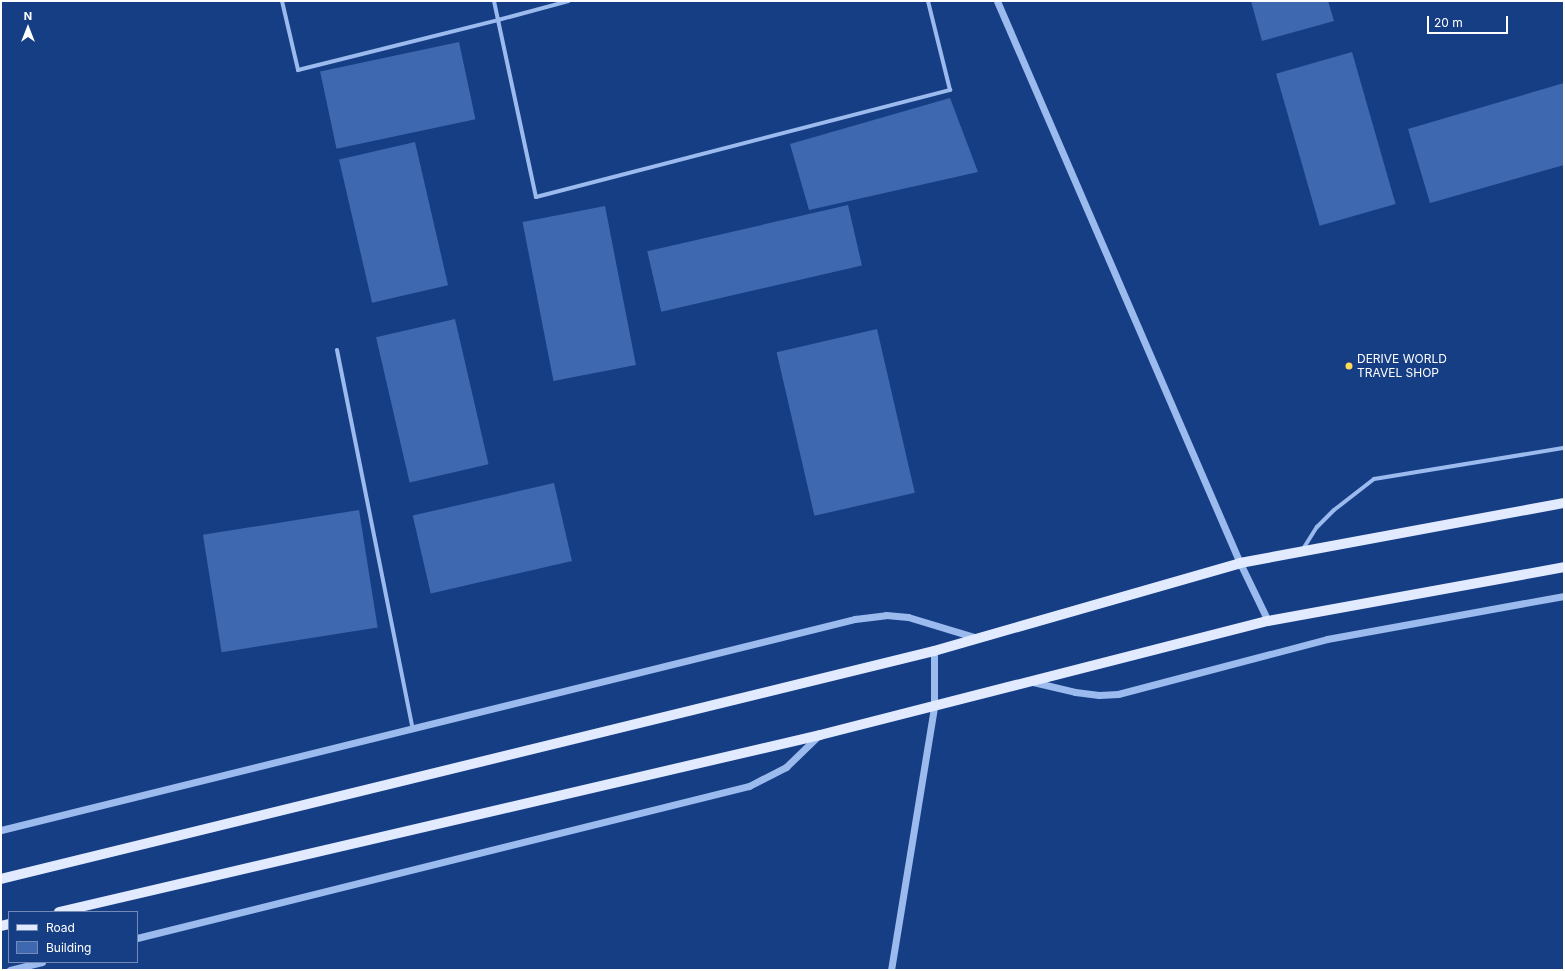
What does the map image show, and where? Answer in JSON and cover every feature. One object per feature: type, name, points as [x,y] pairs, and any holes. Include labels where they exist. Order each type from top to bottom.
[{"type":"main road","points":[[1,879],[934,651],[1240,563],[1564,503]]},
{"type":"main road","points":[[64,911],[820,735],[1268,621],[1564,567]]},
{"type":"street","points":[[282,1],[298,70],[569,1]]},
{"type":"street","points":[[494,1],[536,197],[950,90],[928,1]]},
{"type":"street","points":[[997,1],[1240,563],[1268,621]]},
{"type":"street","points":[[337,350],[412,728]]},
{"type":"street","points":[[1301,552],[1317,527],[1334,510],[1374,479],[1564,448]]},
{"type":"street","points":[[1028,681],[1075,692],[1099,695],[1118,694],[1327,639],[1564,596]]},
{"type":"street","points":[[1,830],[855,619],[886,615],[908,617],[978,638]]},
{"type":"street","points":[[891,970],[934,706],[934,651]]},
{"type":"street","points":[[138,938],[749,786],[786,767],[820,735]]},
{"type":"street","points":[[10,970],[38,963]]},
{"type":"building","points":[[1251,1],[1328,1],[1334,21],[1262,41]]},
{"type":"building","points":[[459,42],[475,119],[337,149],[320,72]]},
{"type":"building","points":[[1352,52],[1396,204],[1320,226],[1276,74]]},
{"type":"building","points":[[1564,83],[1564,165],[1430,203],[1408,129]]},
{"type":"building","points":[[950,98],[978,172],[809,210],[790,144]]},
{"type":"building","points":[[415,142],[448,285],[372,303],[339,160]]},
{"type":"building","points":[[848,205],[862,265],[661,312],[647,251]]},
{"type":"building","points":[[605,206],[636,365],[553,381],[523,222]]},
{"type":"building","points":[[455,319],[489,464],[410,482],[376,337]]},
{"type":"building","points":[[877,329],[915,493],[814,516],[777,352]]},
{"type":"building","points":[[554,483],[572,561],[431,594],[413,516]]},
{"type":"building","points":[[359,510],[378,628],[222,652],[203,535]]},
{"type":"place","name":"DERIVE WORLD TRAVEL SHOP","points":[[1349,366]]}]
